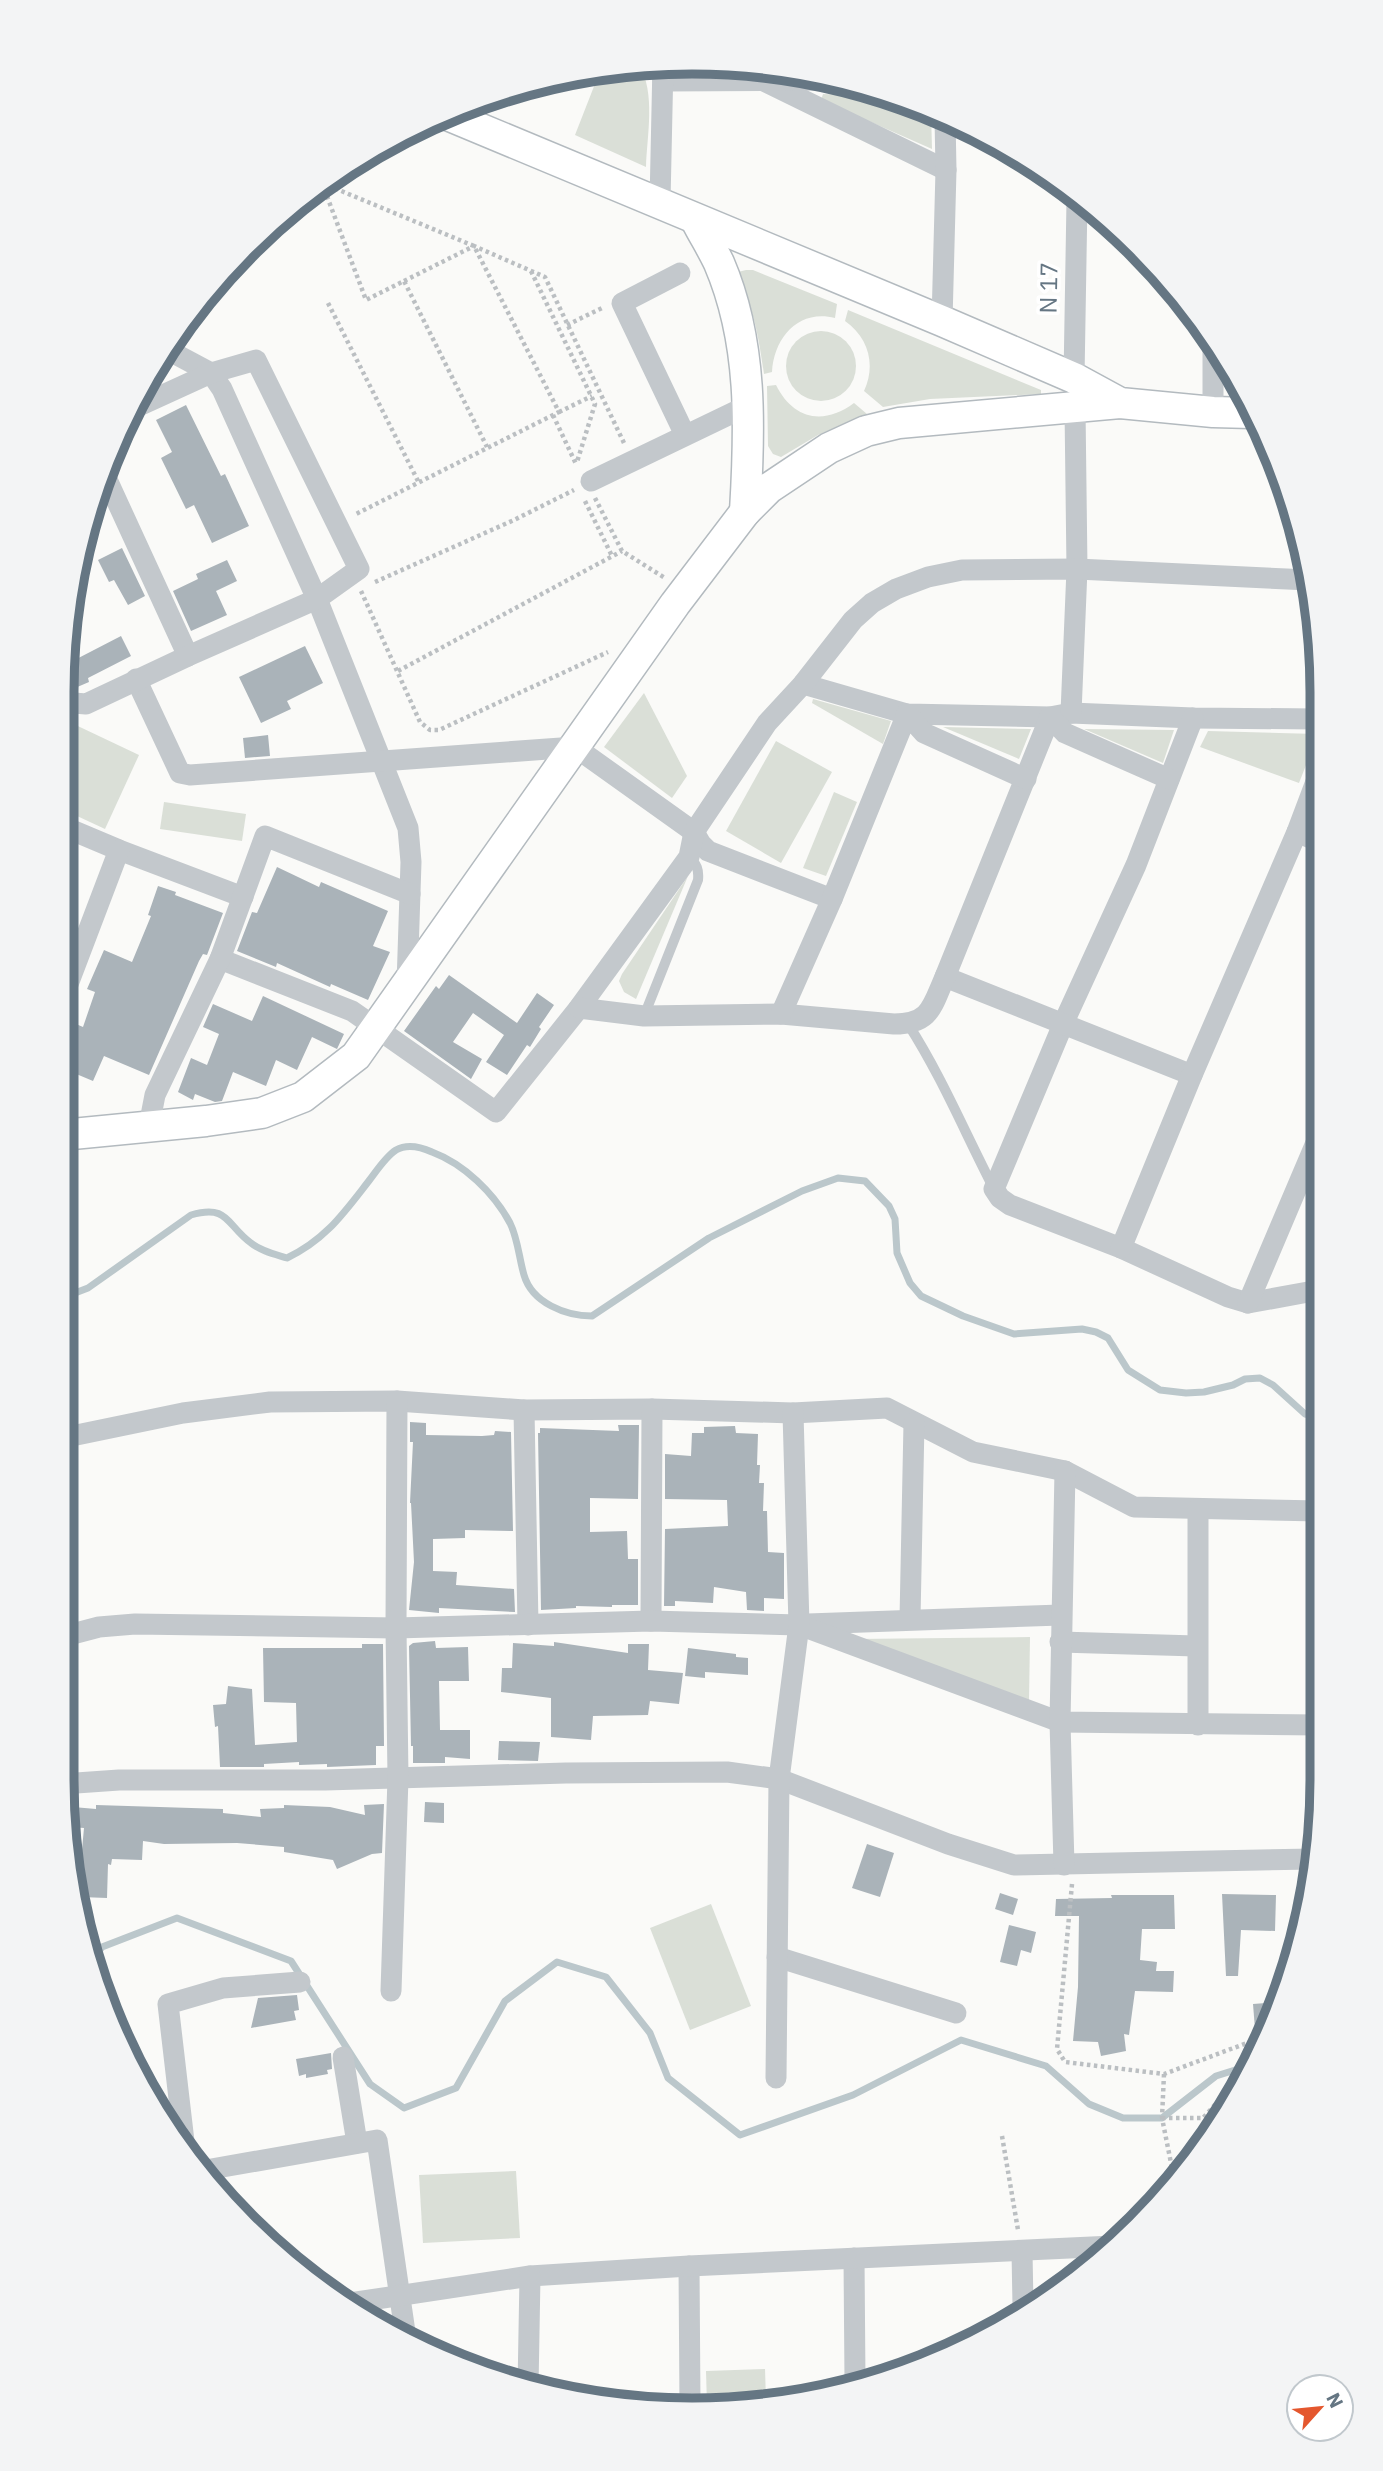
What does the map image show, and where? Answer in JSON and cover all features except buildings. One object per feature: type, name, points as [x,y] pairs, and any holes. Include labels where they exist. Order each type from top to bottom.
[{"type":"street","points":[[660,202],[662,75]]},
{"type":"street","points":[[717,75],[775,80]]},
{"type":"street","points":[[762,80],[946,170]]},
{"type":"street","points":[[459,120],[942,321],[1074,378],[1120,403]]},
{"type":"street","points":[[942,321],[945,128]]},
{"type":"street","name":"N 17","points":[[1074,378],[1077,208]]},
{"type":"street","points":[[696,220],[719,263],[743,345],[749,405],[745,512]]},
{"type":"street","points":[[680,273],[622,303],[685,435]]},
{"type":"street","points":[[174,354],[211,373],[222,389],[317,599],[408,828],[410,894],[407,985]]},
{"type":"street","points":[[74,703],[86,704],[317,599],[359,569],[256,360],[211,373],[145,403]]},
{"type":"street","points":[[1213,361],[1213,412]]},
{"type":"street","points":[[74,1134],[250,1114],[282,1106],[303,1097],[356,1056],[675,604],[745,512],[790,472],[829,448],[866,431],[935,418],[1120,403],[1243,413]]},
{"type":"street","points":[[584,486],[749,405]]},
{"type":"street","points":[[579,1008],[644,1016],[781,1014],[908,1024],[920,1021],[928,1014],[1026,779],[1060,715],[1077,569],[1075,408]]},
{"type":"street","points":[[109,485],[188,656]]},
{"type":"street","points":[[220,959],[352,1011],[496,1112],[579,1008],[689,857],[694,832],[767,723],[803,684],[853,620],[872,603],[911,583],[962,570],[1077,569],[1299,579]]},
{"type":"street","points":[[136,680],[180,774],[575,747],[694,832],[708,851],[832,899]]},
{"type":"street","points":[[803,684],[907,714],[1310,719]]},
{"type":"street","points":[[907,714],[924,733],[1026,779]]},
{"type":"street","points":[[781,1014],[832,899],[907,714]]},
{"type":"street","points":[[1060,715],[1065,733],[1169,779]]},
{"type":"street","points":[[1193,718],[1136,865],[1064,1023],[994,1189],[1000,1198],[1010,1205],[1121,1248],[1228,1297],[1248,1303],[1310,1292]]},
{"type":"street","points":[[1121,1248],[1310,798]]},
{"type":"street","points":[[74,831],[243,897]]},
{"type":"street","points":[[1297,832],[1310,838]]},
{"type":"street","points":[[149,1126],[155,1096],[220,959],[265,836],[410,894]]},
{"type":"street","points":[[74,968],[119,850]]},
{"type":"street","points":[[945,977],[1192,1075]]},
{"type":"street","points":[[1248,1303],[1310,1157]]},
{"type":"street","points":[[391,1991],[398,1778],[397,1401]]},
{"type":"street","points":[[74,1436],[183,1413],[270,1402],[397,1401],[524,1410],[652,1409],[793,1413],[887,1408],[973,1452],[1065,1471],[1134,1507],[1310,1511]]},
{"type":"street","points":[[651,1620],[652,1409]]},
{"type":"street","points":[[524,1410],[528,1625]]},
{"type":"street","points":[[776,2078],[779,1779],[799,1625],[793,1413]]},
{"type":"street","points":[[910,1619],[914,1423]]},
{"type":"street","points":[[1065,1471],[1060,1722],[1069,1865]]},
{"type":"street","points":[[1198,1509],[1198,1725]]},
{"type":"street","points":[[74,1634],[135,1624],[396,1628],[651,1620],[799,1625],[1061,1615]]},
{"type":"street","points":[[799,1625],[1060,1722],[1310,1725]]},
{"type":"street","points":[[1060,1643],[1196,1646]]},
{"type":"street","points":[[74,1783],[119,1780],[325,1780],[566,1773],[727,1772],[779,1779],[948,1844],[1014,1865],[1304,1859]]},
{"type":"street","points":[[777,1957],[957,2013]]},
{"type":"street","points":[[182,2129],[167,2004],[223,1988],[300,1982]]},
{"type":"street","points":[[342,2057],[357,2143]]},
{"type":"street","points":[[212,2169],[377,2140],[404,2327]]},
{"type":"street","points":[[361,2301],[530,2276],[1095,2247]]},
{"type":"street","points":[[1022,2251],[1023,2301]]},
{"type":"street","points":[[853,2258],[855,2375]]},
{"type":"street","points":[[689,2266],[690,2398]]},
{"type":"street","points":[[528,2375],[530,2276]]},
{"type":"lane","points":[[644,1016],[698,880],[696,862],[689,857]]},
{"type":"lane","points":[[908,1024],[930,1057],[994,1189]]},
{"type":"path","points":[[334,188],[545,277],[628,450]]},
{"type":"path","points":[[326,193],[366,300],[474,246]]},
{"type":"path","points":[[474,246],[559,412]]},
{"type":"path","points":[[531,271],[595,404],[577,462]]},
{"type":"path","points":[[404,281],[488,447]]},
{"type":"path","points":[[328,303],[418,481]]},
{"type":"path","points":[[567,325],[609,304]]},
{"type":"path","points":[[346,519],[592,396]]},
{"type":"path","points":[[553,415],[577,462],[612,556]]},
{"type":"path","points":[[584,486],[621,551],[666,579]]},
{"type":"path","points":[[584,486],[360,589],[420,722],[430,730],[439,730],[615,649]]},
{"type":"path","points":[[398,671],[621,551]]},
{"type":"path","points":[[371,569],[377,581]]},
{"type":"path","points":[[1069,1865],[1057,2049],[1065,2063],[1164,2074],[1251,2042]]},
{"type":"path","points":[[1164,2074],[1162,2118],[1172,2168]]},
{"type":"path","points":[[1162,2118],[1203,2118],[1220,2099]]},
{"type":"path","points":[[1002,2136],[1022,2251]]},
{"type":"shaded area","points":[[644,76],[649,101],[646,167],[575,135],[596,81]]},
{"type":"shaded area","points":[[823,94],[851,95],[890,106],[931,122],[932,149],[821,100]]},
{"type":"shaded area","points":[[753,270],[837,304],[835,318],[810,318],[790,329],[777,348],[772,372],[764,374],[752,311],[737,275],[738,272]]},
{"type":"shaded area","points":[[848,310],[1041,390],[1041,394],[930,399],[883,407],[864,391],[870,362],[860,335],[845,321]]},
{"type":"shaded area","points":[[821,331],[846,341],[856,366],[846,391],[821,401],[796,391],[786,366],[796,341]]},
{"type":"shaded area","points":[[776,385],[800,412],[831,415],[854,403],[867,414],[818,435],[781,457],[773,454],[768,446],[767,386]]},
{"type":"shaded area","points":[[644,693],[687,776],[672,798],[604,747]]},
{"type":"shaded area","points":[[813,699],[891,721],[883,744],[812,703]]},
{"type":"shaded area","points":[[74,724],[139,755],[105,829],[74,815]]},
{"type":"shaded area","points":[[943,727],[1031,729],[1019,759]]},
{"type":"shaded area","points":[[1084,729],[1174,730],[1163,763]]},
{"type":"shaded area","points":[[1208,731],[1310,734],[1310,755],[1299,783],[1200,747]]},
{"type":"shaded area","points":[[776,741],[832,772],[781,863],[726,831]]},
{"type":"shaded area","points":[[834,792],[857,802],[826,876],[803,868]]},
{"type":"shaded area","points":[[164,802],[246,814],[242,841],[160,829]]},
{"type":"shaded area","points":[[688,876],[636,999],[624,992],[619,981]]},
{"type":"shaded area","points":[[1030,1637],[1029,1701],[854,1639]]},
{"type":"shaded area","points":[[711,1904],[751,2006],[690,2030],[650,1928]]},
{"type":"shaded area","points":[[516,2171],[520,2238],[423,2243],[419,2175]]},
{"type":"shaded area","points":[[765,2369],[766,2393],[707,2397],[706,2371]]},
{"type":"waterway","points":[[74,1293],[88,1288],[191,1215],[203,1212],[220,1214],[255,1246],[287,1258],[323,1234],[392,1153],[410,1146],[428,1150],[455,1164],[477,1181],[496,1201],[513,1229],[524,1275],[534,1293],[561,1310],[592,1316],[709,1238],[802,1191],[838,1178],[865,1181],[889,1206],[895,1219],[897,1253],[910,1283],[921,1296],[963,1316],[1014,1334],[1082,1329],[1096,1332],[1108,1338],[1128,1370],[1160,1390],[1204,1392],[1245,1379],[1260,1378],[1273,1385],[1305,1414],[1310,1415]]},
{"type":"waterway","points":[[99,1952],[102,1947],[177,1918],[291,1961],[370,2084],[404,2108],[456,2088],[505,2001],[557,1962],[606,1977],[650,2033],[668,2078],[740,2135],[853,2095],[961,2040],[1046,2066],[1089,2104],[1123,2118],[1162,2118],[1216,2076],[1237,2069]]}]
